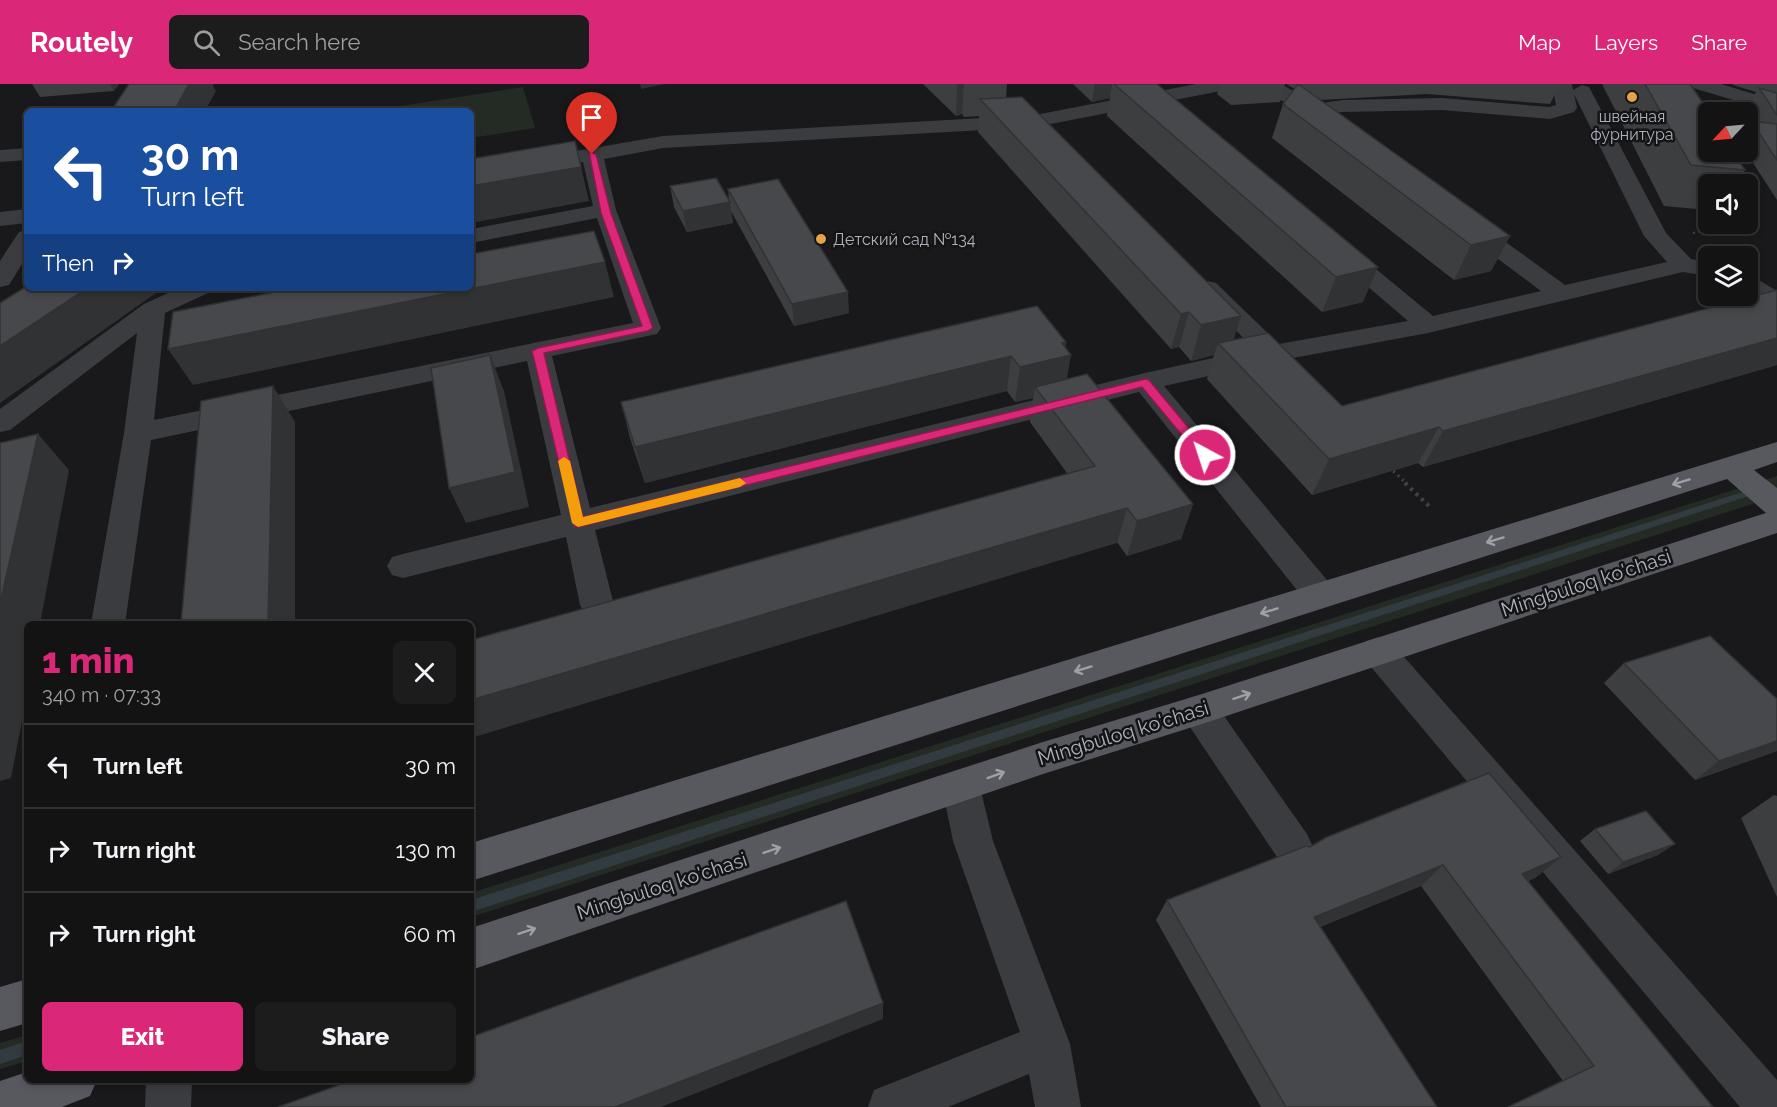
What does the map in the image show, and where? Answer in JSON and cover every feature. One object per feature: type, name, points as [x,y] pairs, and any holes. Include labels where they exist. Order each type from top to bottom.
[{"type":"main road","points":[[474,861],[1777,452]]},
{"type":"main road","points":[[1731,466],[1777,504]]},
{"type":"main road","name":"Mingbuloq ko'chasi","points":[[474,948],[1043,758],[1199,710],[1777,521]]},
{"type":"main road","points":[[0,1009],[24,1002]]},
{"type":"main road","points":[[0,1104],[65,1083]]},
{"type":"street","points":[[474,174],[663,142],[1026,113],[1226,84]]},
{"type":"street","points":[[1267,84],[1313,111],[1341,132]]},
{"type":"street","points":[[1695,84],[1777,107]]},
{"type":"street","points":[[1313,111],[1342,106],[1442,104],[1550,112],[1567,108],[1572,88]]},
{"type":"street","points":[[1572,88],[1656,236],[1696,267]]},
{"type":"street","points":[[1026,113],[1058,141]]},
{"type":"street","points":[[0,156],[24,154]]},
{"type":"street","points":[[138,433],[648,328],[605,210],[592,154]]},
{"type":"street","points":[[1446,209],[1560,292]]},
{"type":"street","points":[[474,235],[605,210]]},
{"type":"street","points":[[0,219],[24,216]]},
{"type":"street","points":[[1321,235],[1428,325]]},
{"type":"street","points":[[0,280],[7,259],[24,240]]},
{"type":"street","points":[[403,566],[1145,382],[1274,353],[1428,325],[1560,292],[1696,267]]},
{"type":"street","points":[[1191,272],[1305,384]]},
{"type":"street","points":[[0,423],[153,309],[192,291]]},
{"type":"street","points":[[1758,291],[1777,304]]},
{"type":"street","points":[[1743,314],[1777,304]]},
{"type":"street","points":[[108,621],[138,433],[153,309]]},
{"type":"street","points":[[538,351],[597,605]]},
{"type":"street","points":[[1145,382],[1320,595]]},
{"type":"street","points":[[1378,651],[1770,1107]]},
{"type":"street","points":[[1199,710],[1293,847]]},
{"type":"street","points":[[961,787],[973,841],[1047,1044],[1058,1107]]},
{"type":"street","points":[[891,1107],[1047,1044]]},
{"type":"street","points":[[168,1107],[169,1083]]},
{"type":"path","points":[[1386,464],[1429,506]]},
{"type":"shaded area","points":[[523,87],[535,128],[474,138],[474,108],[387,108]]},
{"type":"shaded area","points":[[1777,476],[1777,496],[474,916],[474,892]]},
{"type":"shaded area","points":[[24,1036],[24,1062],[0,1069],[0,1043]]},
{"type":"building","points":[[129,84],[189,84],[176,108],[113,108]]},
{"type":"building","points":[[1114,84],[1157,84],[1378,267],[1336,277]]},
{"type":"building","points":[[1298,84],[1510,236],[1471,245],[1283,104]]},
{"type":"building","points":[[1645,84],[1690,84],[1702,102],[1698,102],[1698,162],[1740,162],[1745,170],[1691,165]]},
{"type":"building","points":[[1759,88],[1777,93],[1777,115]]},
{"type":"building","points":[[1022,97],[1241,316],[1201,325],[1189,312],[1181,314],[980,99]]},
{"type":"building","points":[[1758,122],[1777,124],[1777,160],[1758,132]]},
{"type":"building","points":[[575,141],[581,167],[474,185],[474,158]]},
{"type":"building","points":[[716,178],[730,202],[683,211],[670,186]]},
{"type":"building","points":[[778,179],[848,292],[792,304],[728,189]]},
{"type":"building","points":[[594,231],[605,262],[474,288],[474,253]]},
{"type":"building","points":[[24,288],[24,291],[82,291],[0,346],[0,303]]},
{"type":"building","points":[[1777,290],[1777,338],[1443,431],[1439,427],[1329,459],[1218,343],[1268,333],[1342,406],[1717,306],[1758,306],[1758,295]]},
{"type":"building","points":[[281,291],[459,291],[168,349],[173,312]]},
{"type":"building","points":[[1037,306],[1066,342],[1062,343],[1071,355],[1020,367],[1011,356],[635,447],[621,402]]},
{"type":"building","points":[[490,355],[515,472],[449,488],[431,368]]},
{"type":"building","points":[[1087,374],[1193,504],[1137,521],[1127,508],[474,699],[474,639],[1095,466],[1035,387]]},
{"type":"building","points":[[273,386],[268,621],[181,621],[201,401]]},
{"type":"building","points":[[38,434],[0,604],[0,443]]},
{"type":"building","points":[[1710,636],[1777,699],[1777,741],[1719,761],[1624,663]]},
{"type":"building","points":[[1489,773],[1561,857],[1522,874],[1713,1107],[1508,1107],[1594,1066],[1443,865],[1314,917],[1437,1107],[1286,1107],[1167,900],[1306,846],[1310,847],[1327,837]]},
{"type":"building","points":[[1646,811],[1675,844],[1623,862],[1595,829]]},
{"type":"building","points":[[846,901],[883,1003],[615,1107],[278,1107],[345,1083],[474,1083],[474,1036]]},
{"type":"waterway","points":[[474,905],[1755,491]]},
{"type":"waterway","points":[[0,1057],[24,1049]]},
{"type":"slow traffic","points":[[564,461],[578,523],[740,483]]},
{"type":"place","name":"швейная фурнитура","points":[[1632,97]]},
{"type":"place","name":"Детский сад №134","points":[[821,239]]},
{"type":"route","points":[[592,154],[606,213],[648,328],[538,351],[578,523],[1145,382],[1205,455]]}]
